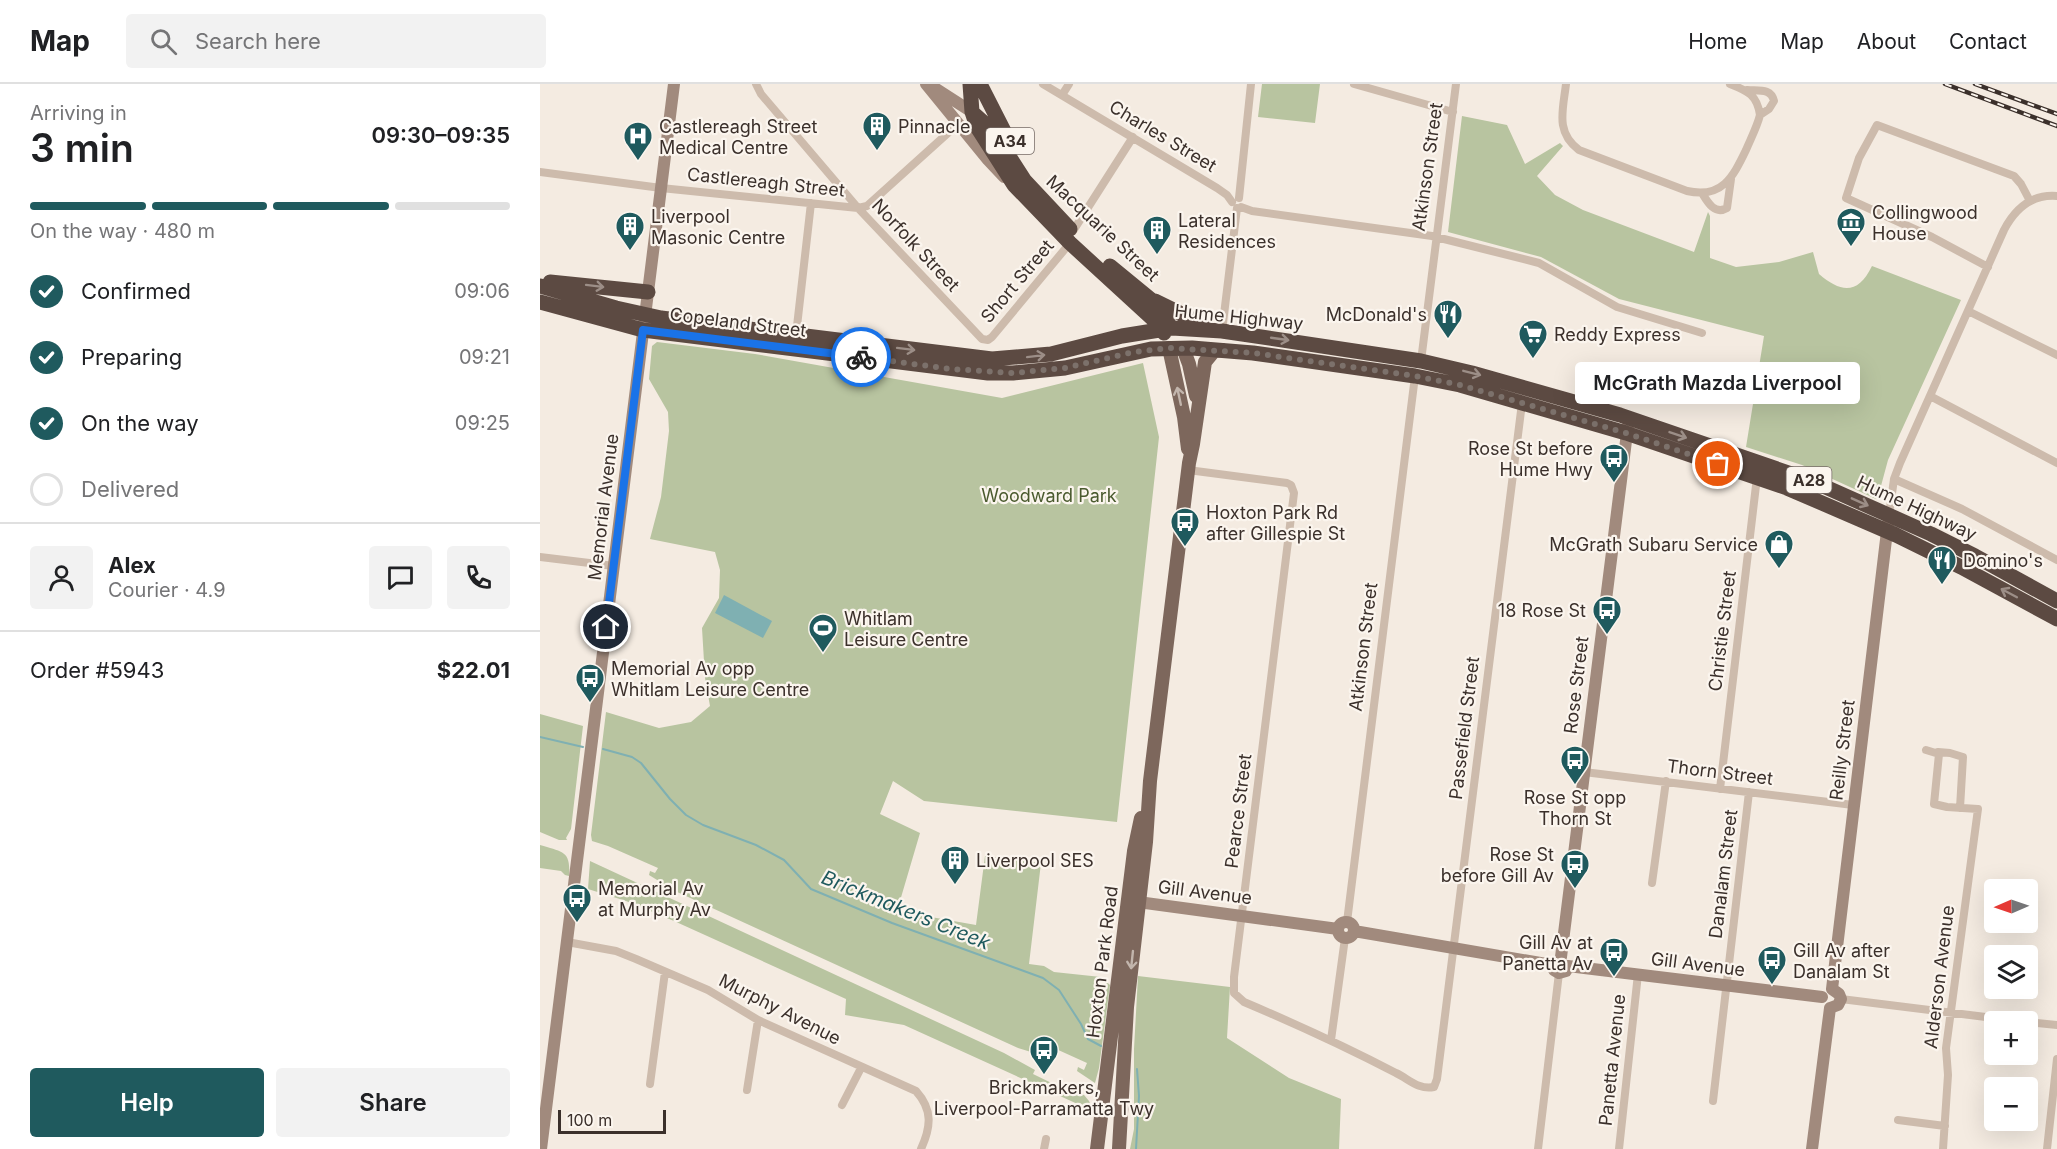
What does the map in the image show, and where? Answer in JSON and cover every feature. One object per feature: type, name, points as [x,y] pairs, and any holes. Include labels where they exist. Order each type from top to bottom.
[{"type":"highway","name":"A34","points":[[970,84],[972,112],[981,136],[1014,185]]},
{"type":"highway","name":"A34","points":[[980,84],[1040,198]]},
{"type":"highway","name":"Macquarie Street","points":[[972,112],[992,130],[1019,173],[1072,237],[1132,300],[1167,328]]},
{"type":"highway","name":"Macquarie Street","points":[[1014,185],[1072,237],[1149,298],[1167,328]]},
{"type":"highway","points":[[541,291],[550,282],[648,292]]},
{"type":"highway","name":"Copeland Street","points":[[541,291],[644,322],[988,373],[1065,368],[1134,352],[1176,348]]},
{"type":"highway","points":[[1149,298],[1218,331]]},
{"type":"highway","points":[[1122,336],[1131,331],[1139,321],[1139,311],[1132,300]]},
{"type":"highway","name":"Copeland Street","points":[[644,322],[796,335],[992,358],[1051,354],[1122,336],[1167,328]]},
{"type":"highway","name":"A34","points":[[1167,328],[1176,348]]},
{"type":"highway","name":"Hume Highway","points":[[1167,328],[1218,331],[1418,369],[1460,385],[1522,403],[1628,425],[1819,501],[1961,567],[2057,619]]},
{"type":"highway","name":"Hume Highway","points":[[1176,348],[1224,350],[1472,373],[1628,425],[1812,481],[1975,556],[2057,601]]},
{"type":"main road","name":"Hoxton Park Road","points":[[1176,348],[1196,393],[1197,422]]},
{"type":"main road","name":"Hoxton Park Road","points":[[1176,348],[1188,467]]},
{"type":"main road","name":"Hoxton Park Road","points":[[1097,1149],[1131,900],[1146,842],[1150,781],[1188,467],[1197,422],[1205,360],[1214,351],[1224,350]]},
{"type":"main road","name":"Hoxton Park Road","points":[[1119,1149],[1131,900]]},
{"type":"street","name":"Memorial Avenue","points":[[541,1145],[674,84]]},
{"type":"street","points":[[671,101],[681,84]]},
{"type":"street","name":"Norfolk Street","points":[[756,84],[858,208],[982,339],[988,340]]},
{"type":"street","name":"Macquarie Street","points":[[928,84],[972,112]]},
{"type":"street","name":"Macquarie Street","points":[[928,84],[957,124],[995,168],[1014,185]]},
{"type":"street","name":"Charles Street","points":[[1043,84],[1219,190],[1237,204],[1252,211],[1436,237],[1539,263],[1617,307],[1702,333]]},
{"type":"street","points":[[1062,95],[1069,84]]},
{"type":"street","points":[[1218,331],[1237,204],[1251,84]]},
{"type":"street","points":[[1354,84],[1453,112]]},
{"type":"street","name":"Atkinson Street","points":[[1331,1040],[1456,84]]},
{"type":"street","points":[[1566,84],[1562,124],[1567,139],[1579,150],[1687,191],[1702,193],[1718,188],[1731,179]]},
{"type":"street","points":[[1702,193],[1714,208],[1719,211],[1727,208],[1731,179],[1760,115],[1769,109],[1774,101],[1773,94],[1767,90],[1747,90],[1730,84]]},
{"type":"street","points":[[1747,90],[1756,99],[1760,115]]},
{"type":"street","name":"Castlereagh Street","points":[[540,172],[661,188],[858,208],[867,206],[957,124]]},
{"type":"street","points":[[1988,267],[1932,237],[1846,198],[1859,158],[1876,124],[2014,176],[2030,201]]},
{"type":"street","name":"Short Street","points":[[988,340],[1072,237],[1133,137]]},
{"type":"street","points":[[1889,515],[1894,479],[2010,219],[2030,201],[2057,196]]},
{"type":"street","points":[[796,335],[811,203]]},
{"type":"street","points":[[1968,311],[2057,356]]},
{"type":"street","points":[[1930,396],[2057,463]]},
{"type":"street","name":"Passefield Street","points":[[1439,1058],[1522,403]]},
{"type":"street","name":"Rose Street","points":[[1538,1149],[1628,425]]},
{"type":"street","name":"Pearce Street","points":[[1188,467],[1287,483],[1293,489],[1294,498],[1233,988],[1238,998],[1331,1040],[1404,1076],[1418,1086],[1434,1087],[1439,1058]]},
{"type":"street","name":"Christie Street","points":[[1719,789],[1757,477]]},
{"type":"street","points":[[1894,479],[1962,510],[2057,560]]},
{"type":"street","name":"Reilly Street","points":[[1812,1149],[1828,998],[1889,515]]},
{"type":"street","points":[[540,557],[614,566]]},
{"type":"street","points":[[1926,750],[1962,755],[1960,808],[1934,804],[1938,752]]},
{"type":"street","name":"Thorn Street","points":[[1584,772],[1853,805]]},
{"type":"street","points":[[1652,883],[1666,781]]},
{"type":"street","name":"Danalam Street","points":[[1713,1101],[1749,792]]},
{"type":"street","name":"Alderson Avenue","points":[[1943,1149],[1948,1075],[1946,1048],[1977,809],[1960,808]]},
{"type":"street","name":"Gill Avenue","points":[[1131,900],[1241,914],[1560,965],[1828,998]]},
{"type":"street","name":"Murphy Avenue","points":[[567,942],[616,951],[708,990],[758,1020],[916,1091],[922,1098],[930,1125],[921,1149]]},
{"type":"street","points":[[650,1084],[665,972]]},
{"type":"street","name":"Panetta Avenue","points":[[1619,1149],[1638,974]]},
{"type":"street","points":[[1828,998],[1839,994],[1841,999],[1984,1016]]},
{"type":"street","points":[[747,1090],[758,1020]]},
{"type":"street","points":[[2038,1023],[2057,1025]]},
{"type":"street","points":[[2047,1149],[2057,1059]]},
{"type":"street","points":[[842,1105],[861,1068]]},
{"type":"street","points":[[1898,1120],[1945,1126]]},
{"type":"street","points":[[1044,1149],[1046,1139]]},
{"type":"green space","points":[[1262,84],[1320,84],[1315,123],[1258,117]]},
{"type":"green space","points":[[1462,116],[1507,125],[1525,164],[1560,143],[1563,146],[1537,176],[1555,195],[1583,210],[1694,252],[1708,212],[1710,216],[1710,258],[1736,267],[1779,262],[1813,252],[1819,274],[1835,285],[1848,288],[1855,286],[1867,275],[1872,266],[1961,300],[1888,460],[1878,497],[1876,499],[1802,465],[1746,447],[1764,336],[1619,299],[1541,257],[1448,232]]},
{"type":"green space","name":"Woodward Park","points":[[657,342],[755,354],[1002,398],[1143,363],[1159,437],[1117,822],[924,801],[893,781],[880,814],[920,833],[897,911],[976,925],[985,856],[1041,863],[1029,964],[1044,966],[1054,972],[1101,977],[1110,985],[1095,1083],[1077,1071],[1078,1067],[1084,1070],[1087,1063],[1045,1044],[1042,1050],[1046,1052],[1044,1056],[1018,1048],[675,891],[649,875],[650,871],[655,873],[658,868],[592,841],[606,712],[659,728],[691,722],[710,706],[705,678],[702,628],[719,598],[720,570],[715,552],[650,539],[661,497],[669,431],[668,412],[649,379],[652,346]]},
{"type":"green space","points":[[540,714],[583,726],[571,829],[567,840],[559,840],[540,832]]},
{"type":"green space","points":[[540,845],[564,853],[568,861],[569,876],[561,871],[540,868]]},
{"type":"green space","points":[[590,861],[1004,1053],[1035,1070],[1033,1074],[1066,1090],[1084,1095],[1093,1111],[904,1025],[845,1015],[846,999],[674,921],[626,901],[588,889]]},
{"type":"green space","points":[[1138,976],[1230,987],[1227,1038],[1289,1078],[1341,1099],[1339,1149],[1130,1149],[1134,1129],[1134,1049]]},
{"type":"water","points":[[724,595],[772,621],[763,638],[715,613]]},
{"type":"waterway","name":"Brickmakers Creek","points":[[540,737],[583,747]]},
{"type":"waterway","name":"Brickmakers Creek","points":[[603,749],[632,757],[641,763],[686,815],[703,825],[756,845],[784,860],[811,889],[892,923],[1043,978],[1059,990],[1088,1039],[1101,1046]]},
{"type":"waterway","name":"Brickmakers Creek","points":[[1136,1149],[1139,1096],[1137,1069]]},
{"type":"railway","points":[[1945,84],[2057,126]]},
{"type":"railway","points":[[1975,84],[2057,114]]},
{"type":"way so far","points":[[861,357],[988,373],[1013,373],[1065,368],[1151,349],[1224,350],[1253,353],[1415,376],[1460,385],[1626,433],[1718,464]]},
{"type":"place","name":"Pinnacle","points":[[877,152]]},
{"type":"place","name":"Castlereagh Street Medical Centre","points":[[638,162]]},
{"type":"place","name":"Collingwood House","points":[[1851,248]]},
{"type":"place","name":"Liverpool Masonic Centre","points":[[630,252]]},
{"type":"place","name":"Lateral Residences","points":[[1157,256]]},
{"type":"place","name":"McDonald's","points":[[1448,340]]},
{"type":"place","name":"Reddy Express","points":[[1533,360]]},
{"type":"place","name":"McGrath Mazda Liverpool","points":[[1718,464]]},
{"type":"place","name":"Rose St before Hume Hwy","points":[[1614,484]]},
{"type":"place","name":"Hoxton Park Rd after Gillespie St","points":[[1185,548]]},
{"type":"place","name":"McGrath Subaru Service","points":[[1779,570]]},
{"type":"place","name":"Domino's","points":[[1942,586]]},
{"type":"place","name":"18 Rose St","points":[[1607,636]]},
{"type":"place","name":"Whitlam Leisure Centre","points":[[823,654]]},
{"type":"place","name":"Memorial Av opp Whitlam Leisure Centre","points":[[590,704]]},
{"type":"place","name":"Rose St opp Thorn St","points":[[1575,786]]},
{"type":"place","name":"Liverpool SES","points":[[955,886]]},
{"type":"place","name":"Rose St before Gill Av","points":[[1575,890]]},
{"type":"place","name":"Memorial Av at Murphy Av","points":[[577,924]]},
{"type":"place","name":"Gill Av at Panetta Av","points":[[1614,978]]},
{"type":"place","name":"Gill Av after Danalam St","points":[[1772,986]]},
{"type":"place","name":"Brickmakers, Liverpool-Parramatta Twy","points":[[1044,1076]]},
{"type":"route","points":[[606,627],[643,330],[861,357]]}]
